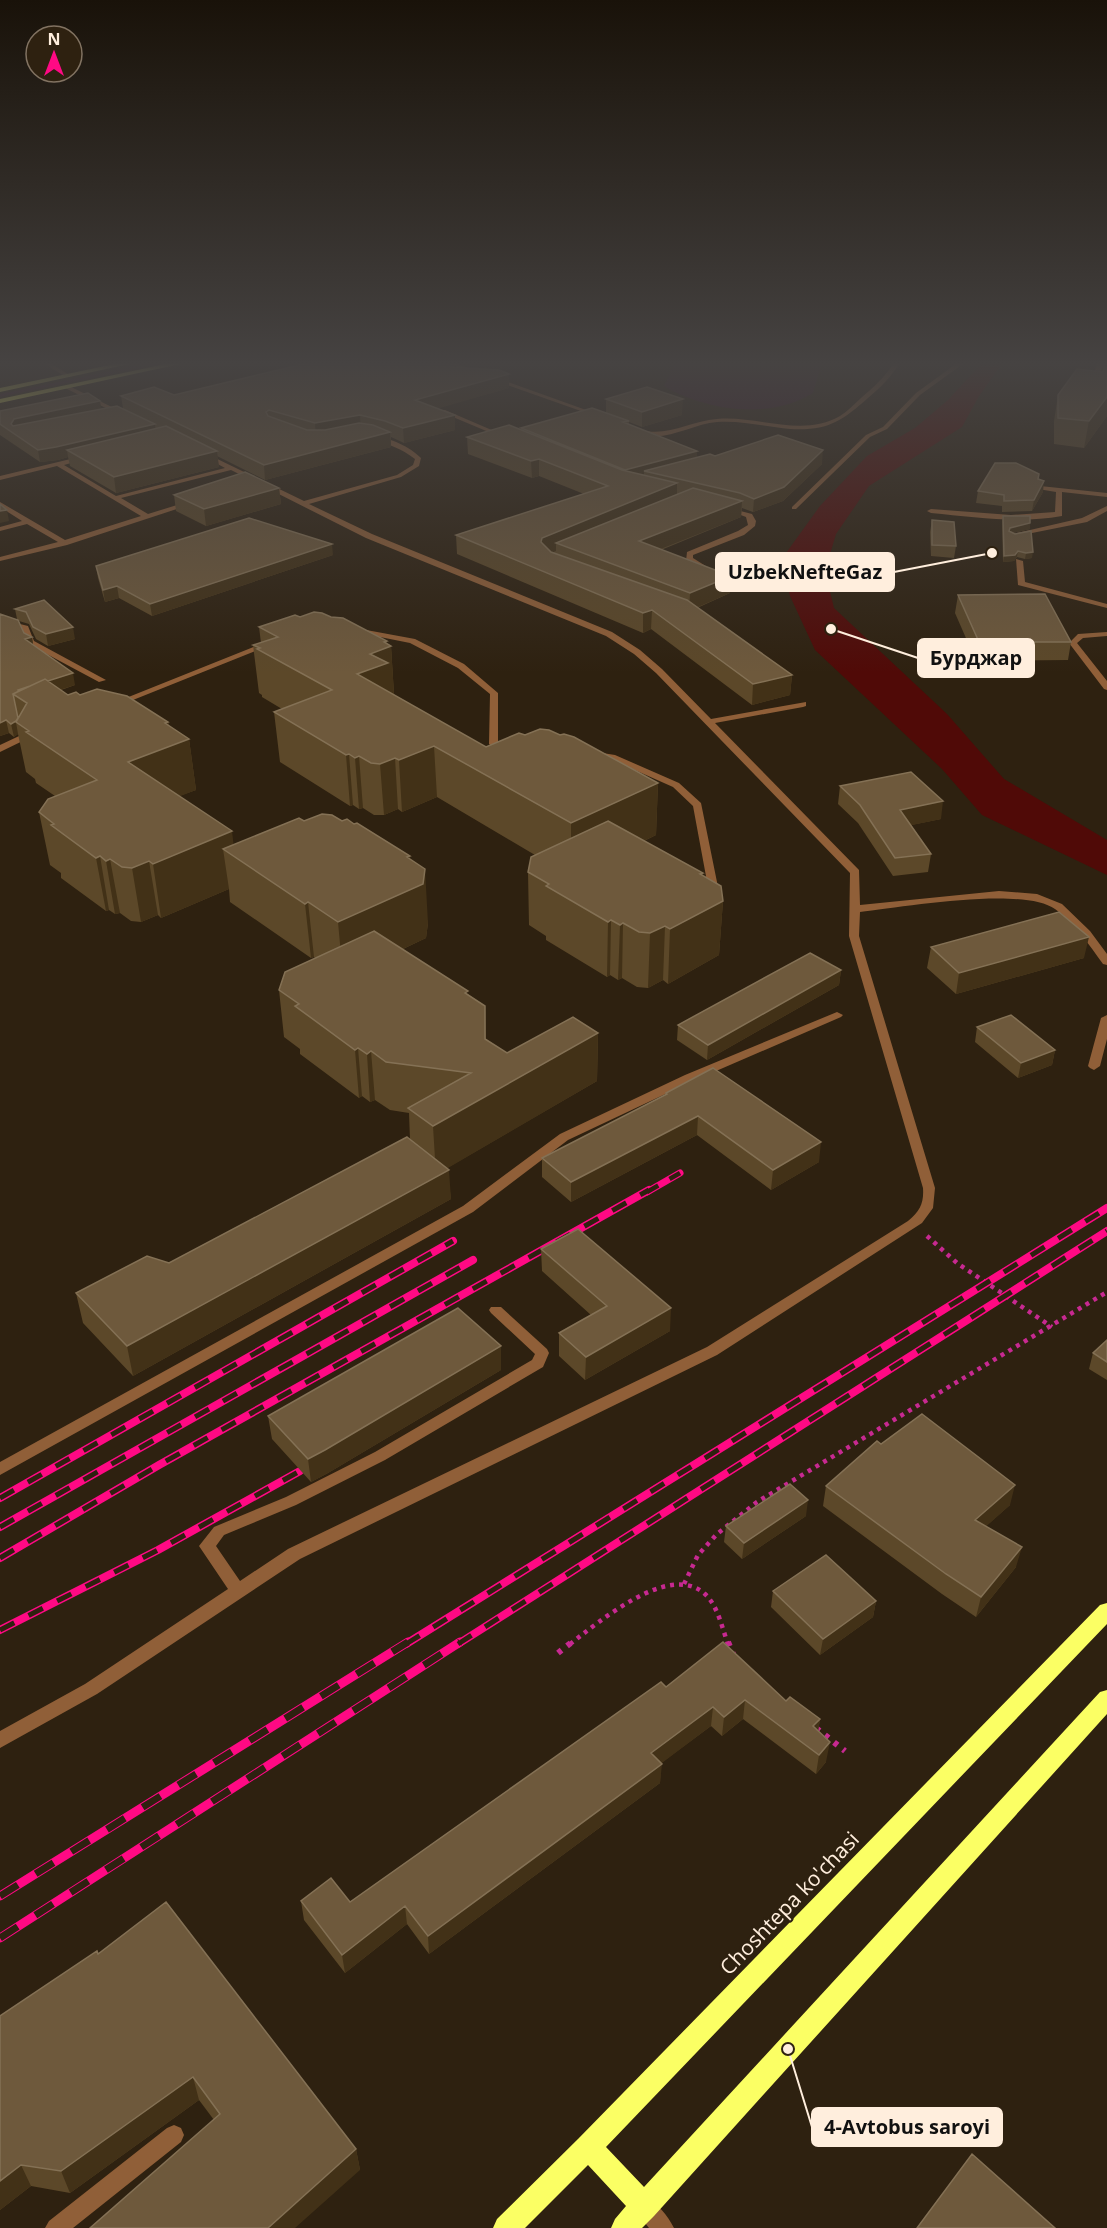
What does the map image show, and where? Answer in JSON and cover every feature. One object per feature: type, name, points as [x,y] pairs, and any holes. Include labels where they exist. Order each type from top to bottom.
[{"type":"main road","name":"Choshtepa ko'chasi","points":[[506,2228],[588,2147],[1107,1611]]},
{"type":"main road","points":[[624,2228],[1107,1700]]},
{"type":"main road","points":[[588,2147],[645,2207]]},
{"type":"street","points":[[0,478],[54,465]]},
{"type":"street","points":[[60,465],[148,517]]},
{"type":"street","points":[[0,1740],[91,1689],[294,1554],[712,1351],[913,1224],[924,1215],[930,1202],[929,1188],[854,936],[855,872],[649,661],[609,634],[369,536],[304,503],[251,482],[226,465]]},
{"type":"street","points":[[304,503],[399,476],[416,465]]},
{"type":"street","points":[[794,508],[838,465]]},
{"type":"street","points":[[115,498],[232,468]]},
{"type":"street","points":[[1040,488],[1107,495]]},
{"type":"street","points":[[931,511],[987,517],[1037,518],[1059,514],[1059,490]]},
{"type":"street","points":[[0,559],[64,543],[202,498]]},
{"type":"street","points":[[0,504],[64,543]]},
{"type":"street","points":[[714,505],[737,510],[749,516],[752,521],[751,526],[741,533],[690,554],[689,559],[714,574]]},
{"type":"street","points":[[1014,536],[1084,520],[1107,508]]},
{"type":"street","points":[[0,529],[28,521]]},
{"type":"street","points":[[1019,561],[1021,583],[1107,606]]},
{"type":"street","points":[[0,621],[25,628],[31,642],[102,680]]},
{"type":"street","points":[[344,629],[412,641],[460,666],[494,693],[493,744],[514,748]]},
{"type":"street","points":[[1107,634],[1081,636],[1073,644],[1107,687]]},
{"type":"street","points":[[108,705],[284,640]]},
{"type":"street","points":[[709,722],[803,704]]},
{"type":"street","points":[[0,749],[47,726]]},
{"type":"street","points":[[590,754],[612,758],[676,785],[698,805],[713,887]]},
{"type":"street","points":[[854,909],[999,894],[1037,897],[1058,906],[1086,933],[1107,962]]},
{"type":"street","points":[[0,1469],[468,1209],[564,1137],[690,1078],[837,1015]]},
{"type":"street","points":[[1095,1066],[1107,1018]]},
{"type":"street","points":[[238,1591],[207,1546],[219,1531],[291,1501],[380,1456],[538,1363],[542,1353],[496,1310]]},
{"type":"street","points":[[56,2228],[174,2135]]},
{"type":"street","points":[[645,2207],[663,2228]]},
{"type":"path","points":[[913,1224],[957,1263],[1052,1327]]},
{"type":"path","points":[[684,1584],[698,1555],[717,1534],[757,1502],[1107,1292]]},
{"type":"path","points":[[558,1653],[634,1598],[659,1587],[684,1584],[704,1593],[719,1615],[726,1641],[739,1664]]},
{"type":"path","points":[[810,1722],[845,1751]]},
{"type":"shaded area","points":[[859,465],[902,465],[869,486],[836,534],[825,571],[834,608],[947,714],[1004,779],[1107,840],[1107,875],[982,815],[942,769],[815,650],[790,596],[781,560],[820,506]]},
{"type":"building","points":[[93,465],[162,465],[114,477]]},
{"type":"building","points":[[554,465],[609,465],[677,483],[542,538],[541,542],[551,552],[687,600],[792,675],[753,684],[652,610],[643,613],[456,535],[608,486]]},
{"type":"building","points":[[613,465],[644,465],[625,470]]},
{"type":"building","points":[[667,465],[807,465],[784,487],[754,499],[740,493],[644,471]]},
{"type":"building","points":[[994,465],[1020,465],[1039,474],[1038,479],[1044,481],[1034,500],[1004,501],[1004,495],[978,491]]},
{"type":"building","points":[[245,472],[279,488],[204,509],[174,495]]},
{"type":"building","points":[[693,488],[742,501],[639,541],[731,576],[690,593],[556,543]]},
{"type":"building","points":[[0,504],[7,510],[0,511]]},
{"type":"building","points":[[1003,516],[1030,516],[1030,523],[1010,528],[1009,531],[1015,534],[1031,531],[1033,552],[1018,551],[1015,555],[1004,556]]},
{"type":"building","points":[[249,518],[332,544],[150,604],[117,586],[103,590],[96,566]]},
{"type":"building","points":[[932,520],[954,522],[956,546],[932,545]]},
{"type":"building","points":[[1045,594],[1071,642],[979,642],[958,595]]},
{"type":"building","points":[[44,600],[73,627],[46,634],[33,627],[26,612],[15,609]]},
{"type":"building","points":[[314,612],[343,618],[387,641],[384,642],[391,646],[370,654],[388,663],[357,674],[486,747],[519,733],[525,735],[540,729],[549,730],[560,735],[574,737],[658,783],[571,823],[434,746],[399,760],[395,758],[380,764],[371,763],[359,756],[355,758],[349,754],[346,755],[274,712],[332,690],[253,645],[278,637],[259,627],[295,615],[300,617]]},
{"type":"building","points":[[0,614],[18,620],[24,633],[32,637],[25,639],[73,673],[48,681],[45,679],[13,694],[18,718],[11,724],[6,720],[0,723]]},
{"type":"building","points":[[45,679],[68,695],[76,692],[80,695],[97,689],[127,696],[168,722],[165,723],[189,739],[128,762],[232,831],[153,864],[149,861],[132,868],[122,867],[110,859],[106,861],[100,856],[96,858],[51,825],[54,824],[39,812],[48,799],[97,780],[26,732],[29,731],[16,722],[27,703],[13,694]]},
{"type":"building","points":[[911,772],[943,801],[900,810],[931,854],[895,858],[860,805],[840,786]]},
{"type":"building","points":[[322,814],[357,823],[410,856],[407,857],[425,869],[423,884],[338,922],[308,902],[305,904],[223,849],[299,818],[304,821]]},
{"type":"building","points":[[608,821],[703,873],[700,874],[721,886],[723,901],[670,929],[665,926],[650,933],[639,932],[623,923],[620,925],[611,920],[608,922],[546,886],[549,884],[528,872],[531,857]]},
{"type":"building","points":[[1059,912],[1089,937],[959,973],[931,947]]},
{"type":"building","points":[[374,931],[468,991],[465,993],[485,1006],[485,1039],[507,1053],[573,1017],[598,1033],[433,1126],[408,1108],[471,1073],[386,1062],[371,1051],[367,1054],[358,1048],[355,1050],[295,1006],[299,1004],[279,990],[285,972]]},
{"type":"building","points":[[810,953],[841,970],[708,1045],[678,1025]]},
{"type":"building","points":[[1011,1015],[1055,1050],[1021,1063],[977,1027]]},
{"type":"building","points":[[713,1068],[821,1142],[773,1170],[698,1116],[571,1182],[542,1158],[667,1094]]},
{"type":"building","points":[[407,1137],[449,1170],[127,1346],[76,1293],[147,1256],[169,1263]]},
{"type":"building","points":[[578,1229],[671,1308],[586,1357],[559,1333],[607,1306],[541,1249]]},
{"type":"building","points":[[458,1308],[501,1346],[325,1450],[308,1459],[268,1416]]},
{"type":"building","points":[[1107,1340],[1107,1362],[1093,1353]]},
{"type":"building","points":[[922,1414],[1015,1485],[975,1520],[1022,1547],[981,1597],[826,1486],[877,1441],[881,1444]]},
{"type":"building","points":[[790,1484],[808,1500],[744,1543],[726,1526]]},
{"type":"building","points":[[826,1555],[876,1601],[823,1639],[773,1591]]},
{"type":"building","points":[[723,1642],[786,1701],[790,1697],[820,1719],[813,1726],[830,1742],[819,1755],[745,1700],[724,1717],[713,1707],[651,1753],[662,1764],[428,1936],[405,1906],[342,1955],[301,1901],[331,1878],[350,1902],[661,1682],[666,1687]]},
{"type":"building","points":[[166,1902],[356,2149],[268,2228],[90,2228],[220,2114],[193,2077],[61,2171],[21,2165],[0,2181],[0,2016],[97,1951],[98,1954]]},
{"type":"building","points":[[972,2154],[1055,2228],[917,2228]]},
{"type":"railway","points":[[647,1192],[680,1173]]},
{"type":"railway","points":[[0,1558],[159,1465],[649,1190]]},
{"type":"railway","points":[[406,1644],[1107,1208]]},
{"type":"railway","points":[[458,1644],[1107,1231]]},
{"type":"railway","points":[[0,1498],[453,1241]]},
{"type":"railway","points":[[0,1527],[473,1260]]},
{"type":"railway","points":[[0,1630],[158,1550],[300,1471]]},
{"type":"railway","points":[[0,1896],[408,1642]]},
{"type":"railway","points":[[0,1938],[460,1642]]},
{"type":"place","name":"UzbekNefteGaz","points":[[992,553]]},
{"type":"place","name":"Бурджар","points":[[831,629]]},
{"type":"place","name":"4-Avtobus saroyi","points":[[788,2049]]}]
